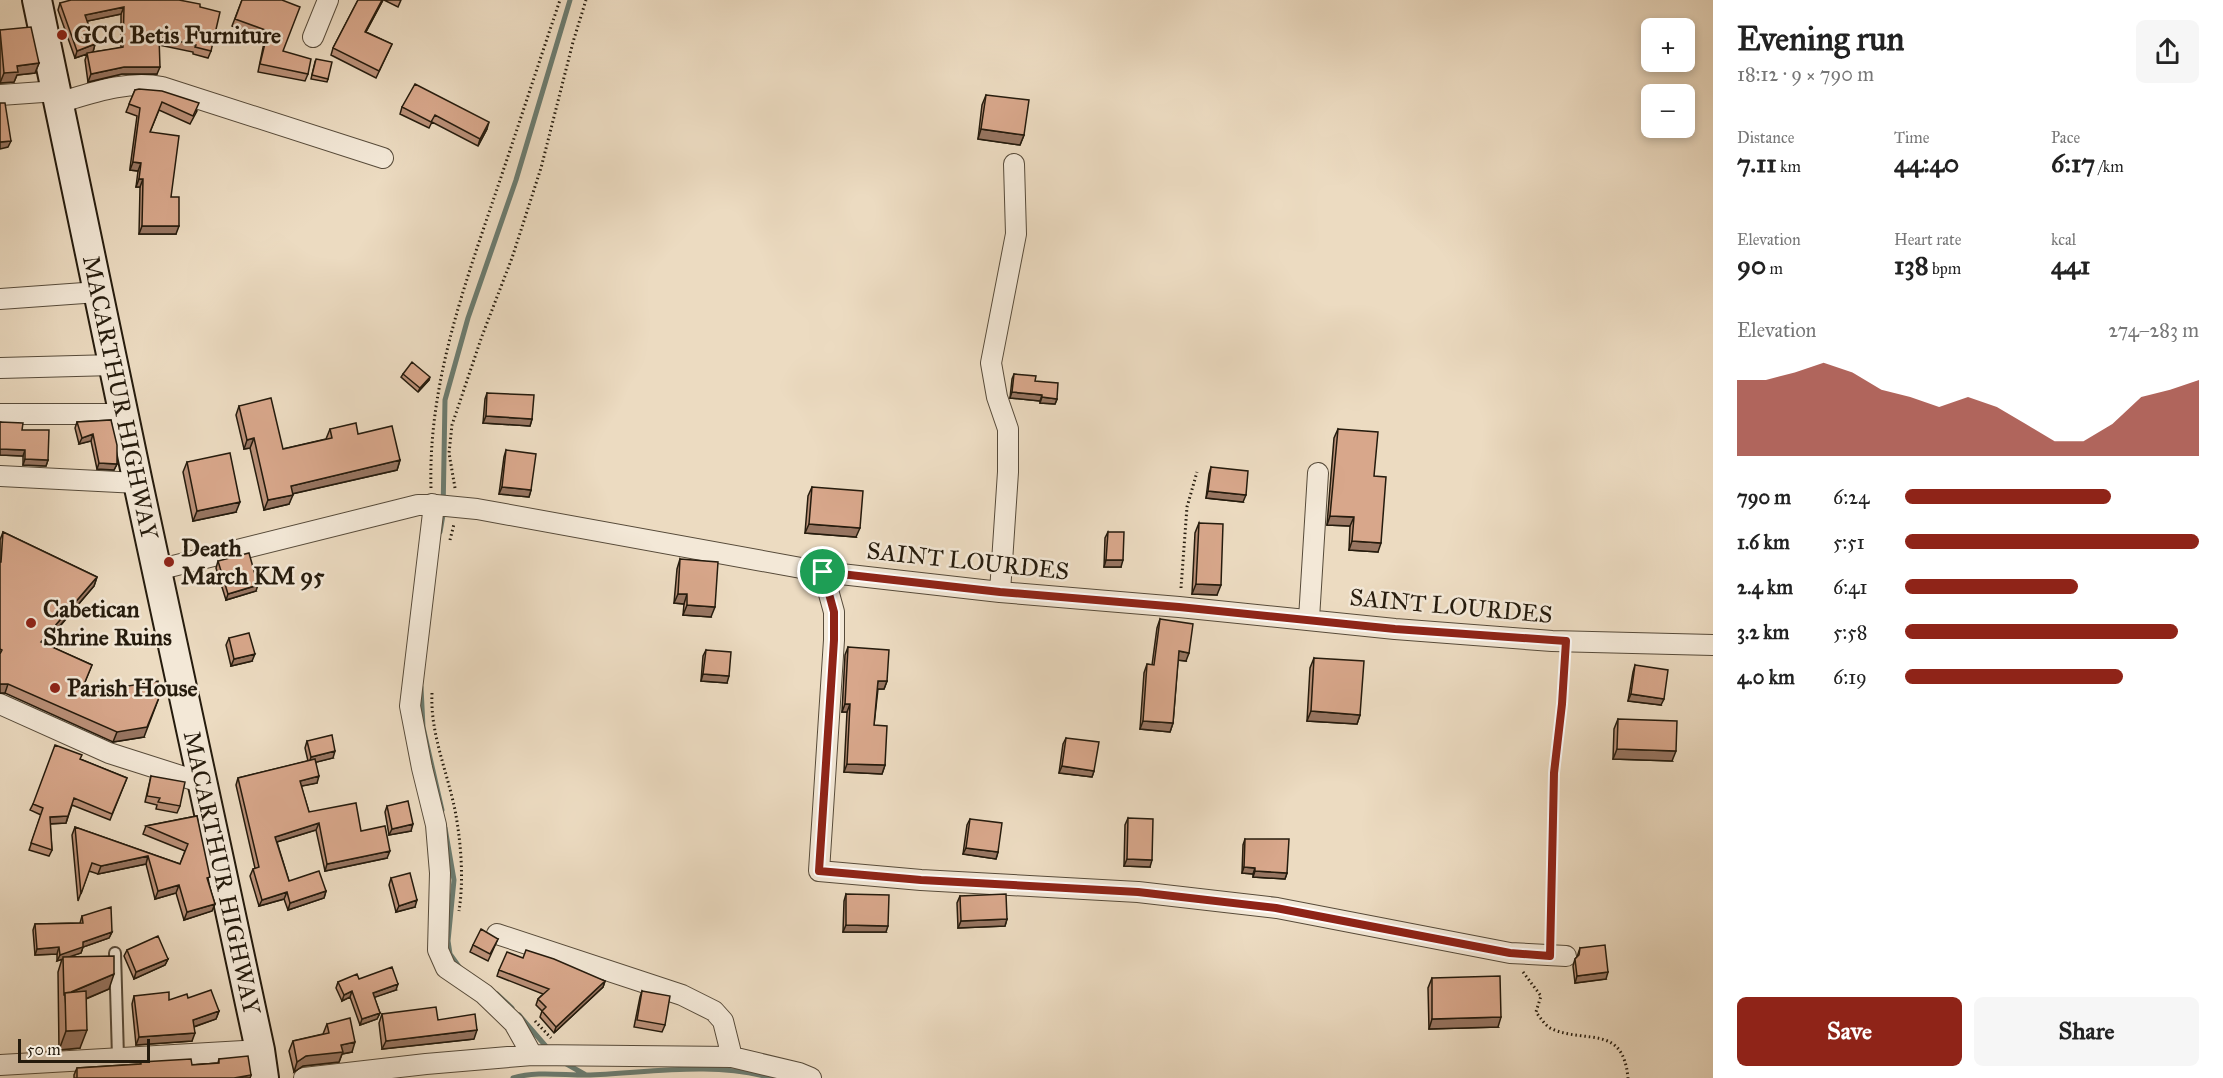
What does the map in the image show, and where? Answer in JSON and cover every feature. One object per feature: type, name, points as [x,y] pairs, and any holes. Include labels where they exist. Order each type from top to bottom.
[{"type":"main road","name":"MACARTHUR HIGHWAY","points":[[37,0],[123,414],[260,1050],[264,1078]]},
{"type":"street","points":[[313,37],[328,0]]},
{"type":"street","points":[[0,95],[58,97],[145,83],[383,158]]},
{"type":"street","points":[[1000,592],[1008,472],[1008,429],[997,397],[991,363],[1016,234],[1014,164]]},
{"type":"street","points":[[0,299],[98,292]]},
{"type":"street","points":[[0,368],[114,365]]},
{"type":"street","points":[[0,414],[123,414]]},
{"type":"street","points":[[1309,620],[1318,473]]},
{"type":"street","points":[[0,477],[138,483]]},
{"type":"street","points":[[445,505],[433,513],[410,706],[436,825],[440,873],[438,950],[446,968],[484,994],[514,1023],[538,1056]]},
{"type":"street","name":"SAINT LOURDES","points":[[157,570],[381,513],[445,505],[823,572],[1000,592],[1395,629],[1566,641],[1713,645]]},
{"type":"street","points":[[823,572],[834,612],[834,631],[819,871],[921,880],[1138,892],[1276,908],[1510,953],[1558,956]]},
{"type":"street","points":[[0,704],[109,753],[203,783]]},
{"type":"street","points":[[497,934],[682,994],[714,1011],[723,1021],[732,1057]]},
{"type":"street","points":[[0,1065],[260,1050]]},
{"type":"street","points":[[304,1078],[426,1064],[570,1055],[732,1057],[811,1078]]},
{"type":"lane","points":[[116,953],[118,1057]]},
{"type":"path","points":[[445,505],[430,456],[435,400],[451,332],[481,235],[560,0]]},
{"type":"path","points":[[448,548],[445,505],[452,425],[512,258],[541,168],[586,0]]},
{"type":"path","points":[[1179,607],[1187,507],[1197,471]]},
{"type":"path","points":[[1558,956],[1554,773],[1566,641]]},
{"type":"path","points":[[432,684],[431,704],[438,747],[455,811],[463,887],[457,920]]},
{"type":"path","points":[[1510,953],[1541,996],[1536,1012],[1550,1029],[1599,1038],[1617,1046],[1624,1059],[1628,1078]]},
{"type":"path","points":[[533,1018],[570,1055]]},
{"type":"building","points":[[71,0],[179,0],[200,4],[200,7],[220,12],[211,51],[195,47],[196,45],[159,37],[160,67],[124,67],[91,74],[87,53],[123,47],[124,7],[85,15],[95,44],[77,51],[60,3]]},
{"type":"building","points":[[242,0],[282,0],[300,7],[283,51],[311,59],[308,74],[260,64],[268,31],[235,19]]},
{"type":"building","points":[[358,0],[382,0],[365,32],[392,44],[379,71],[333,48]]},
{"type":"building","points":[[31,27],[39,63],[17,66],[18,72],[4,73],[0,30]]},
{"type":"building","points":[[316,59],[332,62],[328,79],[312,75]]},
{"type":"building","points":[[415,84],[489,122],[480,139],[435,115],[431,122],[402,107]]},
{"type":"building","points":[[135,90],[162,91],[199,103],[193,116],[162,102],[150,132],[179,136],[171,197],[179,197],[179,226],[142,226],[143,179],[139,179],[141,163],[133,162],[140,108],[129,104]]},
{"type":"building","points":[[986,95],[1029,100],[1024,135],[981,129]]},
{"type":"building","points":[[0,103],[5,103],[11,141],[0,142]]},
{"type":"building","points":[[412,362],[430,377],[420,388],[403,374]]},
{"type":"building","points":[[1014,374],[1036,376],[1035,381],[1058,383],[1057,399],[1012,392]]},
{"type":"building","points":[[487,393],[534,395],[532,419],[486,416]]},
{"type":"building","points":[[271,398],[283,449],[332,438],[330,429],[356,423],[358,434],[392,426],[400,460],[291,486],[293,495],[268,500],[254,438],[247,440],[239,406]]},
{"type":"building","points":[[111,420],[117,445],[117,464],[99,463],[93,434],[82,438],[77,422]]},
{"type":"building","points":[[0,422],[23,423],[22,430],[49,430],[48,460],[25,459],[25,450],[0,449]]},
{"type":"building","points":[[1338,429],[1378,432],[1374,476],[1386,477],[1381,543],[1352,541],[1354,517],[1330,516]]},
{"type":"building","points":[[506,450],[536,454],[531,490],[502,487]]},
{"type":"building","points":[[230,453],[240,502],[197,511],[187,462]]},
{"type":"building","points":[[1211,467],[1248,471],[1246,495],[1208,491]]},
{"type":"building","points":[[812,487],[863,491],[860,528],[809,524]]},
{"type":"building","points":[[1199,523],[1223,524],[1221,585],[1196,584]]},
{"type":"building","points":[[3,532],[97,577],[41,642],[92,665],[80,694],[158,681],[160,695],[147,727],[117,732],[8,684],[0,684],[2,650],[0,649],[0,562]]},
{"type":"building","points":[[1108,532],[1124,532],[1123,560],[1106,560]]},
{"type":"building","points":[[249,553],[258,585],[228,594],[218,561]]},
{"type":"building","points":[[680,559],[718,562],[715,607],[687,605],[687,594],[678,594]]},
{"type":"building","points":[[1160,619],[1193,624],[1189,653],[1179,651],[1173,723],[1143,721],[1147,664],[1154,665]]},
{"type":"building","points":[[249,633],[255,654],[234,659],[229,638]]},
{"type":"building","points":[[848,647],[889,650],[887,681],[878,681],[874,725],[887,726],[885,765],[847,764],[850,704],[845,704]]},
{"type":"building","points":[[706,650],[731,652],[729,676],[703,674]]},
{"type":"building","points":[[1314,658],[1364,661],[1360,715],[1311,711]]},
{"type":"building","points":[[1635,665],[1668,670],[1664,699],[1631,694]]},
{"type":"building","points":[[1618,719],[1677,721],[1676,751],[1617,749]]},
{"type":"building","points":[[332,735],[335,751],[311,757],[307,741]]},
{"type":"building","points":[[1066,738],[1099,742],[1094,771],[1062,766]]},
{"type":"building","points":[[55,745],[82,755],[80,759],[127,778],[112,814],[74,798],[68,816],[50,817],[52,850],[31,843],[43,808],[33,804]]},
{"type":"building","points":[[315,759],[319,776],[300,781],[309,812],[356,803],[361,831],[385,826],[390,851],[327,864],[319,823],[275,837],[289,881],[319,871],[326,891],[290,903],[287,892],[262,900],[253,869],[259,867],[238,778]]},
{"type":"building","points":[[151,776],[185,782],[180,806],[158,802],[160,798],[147,796]]},
{"type":"building","points":[[408,801],[413,824],[392,829],[387,806]]},
{"type":"building","points":[[197,816],[210,877],[207,878],[215,904],[187,912],[179,885],[158,891],[148,856],[101,866],[92,863],[81,894],[75,827],[180,864],[188,844],[146,826]]},
{"type":"building","points":[[1128,818],[1153,819],[1152,860],[1127,859]]},
{"type":"building","points":[[970,819],[1002,823],[998,852],[966,848]]},
{"type":"building","points":[[1245,839],[1289,839],[1287,873],[1255,871],[1255,868],[1244,867]]},
{"type":"building","points":[[410,873],[417,900],[399,906],[391,878]]},
{"type":"building","points":[[846,894],[889,895],[888,926],[846,925]]},
{"type":"building","points":[[1006,894],[1007,919],[961,921],[960,896]]},
{"type":"building","points":[[111,907],[112,932],[83,942],[83,947],[60,955],[59,947],[37,949],[35,924],[83,923],[82,916]]},
{"type":"building","points":[[481,929],[498,939],[490,954],[473,945]]},
{"type":"building","points":[[158,936],[168,959],[136,972],[127,950]]},
{"type":"building","points":[[1605,945],[1608,972],[1577,976],[1575,959],[1579,955],[1580,948]]},
{"type":"building","points":[[526,950],[554,959],[605,981],[556,1027],[542,1011],[546,1007],[538,999],[549,989],[499,970],[507,952],[523,958]]},
{"type":"building","points":[[114,956],[114,974],[64,995],[63,957]]},
{"type":"building","points":[[392,967],[398,984],[373,993],[380,1013],[362,1019],[352,991],[344,995],[338,982],[357,974],[359,979]]},
{"type":"building","points":[[1500,976],[1501,1017],[1432,1019],[1432,978]]},
{"type":"building","points":[[211,990],[219,1011],[193,1020],[195,1033],[139,1037],[134,996],[169,992],[169,1000],[187,994],[188,998]]},
{"type":"building","points":[[86,991],[87,1030],[66,1031],[65,993]]},
{"type":"building","points":[[642,991],[670,996],[665,1025],[637,1020]]},
{"type":"building","points":[[436,1007],[438,1020],[475,1014],[477,1030],[386,1041],[382,1014]]},
{"type":"building","points":[[350,1018],[355,1042],[341,1045],[343,1052],[306,1056],[297,1062],[293,1041],[329,1033],[327,1024]]},
{"type":"building","points":[[248,1056],[251,1075],[234,1078],[77,1078],[77,1068],[191,1059],[192,1065],[219,1063],[219,1059]]},
{"type":"waterway","points":[[440,532],[443,515],[445,400],[468,318],[516,180],[570,0]]},
{"type":"waterway","points":[[421,687],[423,727],[442,810]]},
{"type":"waterway","points":[[445,828],[454,880],[448,941],[450,954],[460,968]]},
{"type":"waterway","points":[[497,994],[512,1008]]},
{"type":"waterway","points":[[519,1015],[550,1051]]},
{"type":"waterway","points":[[563,1062],[586,1075]]},
{"type":"waterway","points":[[513,1078],[540,1074],[586,1075],[679,1069],[726,1070],[772,1078]]},
{"type":"place","name":"GCC Betis Furniture","points":[[62,35]]},
{"type":"place","name":"Death March KM 95","points":[[169,562]]},
{"type":"place","name":"Cabetican Shrine Ruins","points":[[31,623]]},
{"type":"place","name":"Parish House","points":[[55,688]]},
{"type":"route","points":[[823,572],[1000,592],[1395,629],[1566,641],[1554,773],[1550,956],[1510,953],[1276,908],[1138,892],[921,880],[819,871],[834,640],[834,612],[829,587],[823,572]]}]
